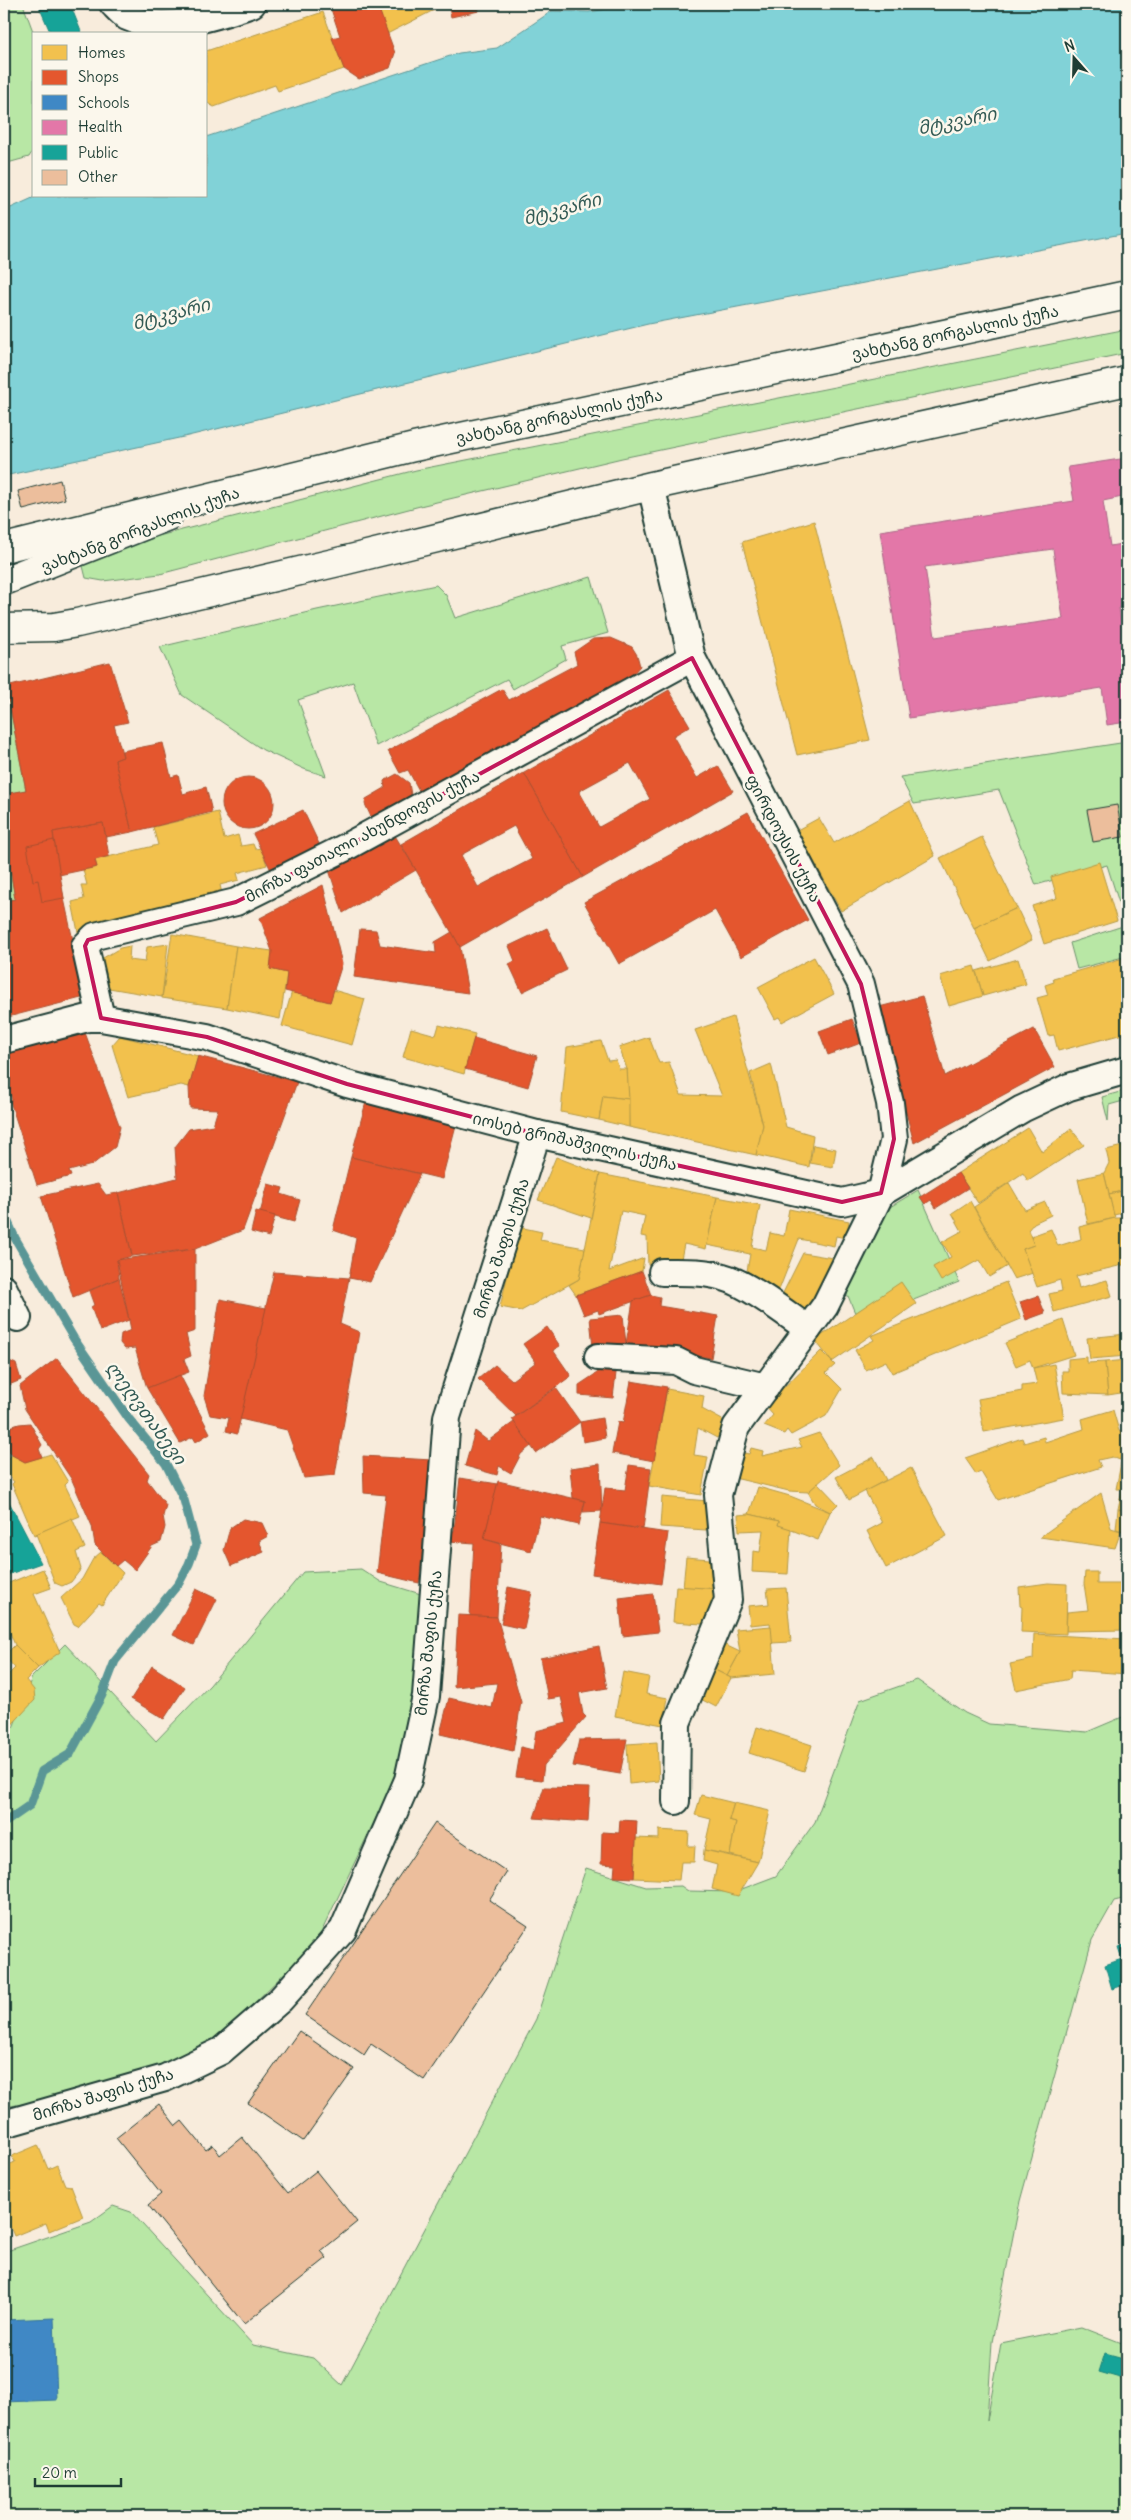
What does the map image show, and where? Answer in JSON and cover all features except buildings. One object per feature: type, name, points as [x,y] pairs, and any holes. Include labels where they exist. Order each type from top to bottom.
[{"type":"main road","name":"ვახტანგ გორგასლის ქუჩა","points":[[4,581],[225,494],[414,447],[1127,296]]},
{"type":"main road","points":[[4,638],[334,563],[651,486],[1127,381]]},
{"type":"main road","points":[[4,548],[225,494]]},
{"type":"main road","points":[[4,628],[54,627]]},
{"type":"street","points":[[113,4],[127,17],[156,23],[187,23],[218,16],[252,4]]},
{"type":"street","name":"ფირდოუსის ქუჩა","points":[[651,486],[692,658],[861,984],[890,1103],[894,1139],[881,1193],[825,1306],[736,1427],[718,1494],[728,1600],[677,1723],[676,1801]]},
{"type":"street","name":"მირზა ფათალი ახუნდოვის ქუჩა","points":[[101,1018],[85,946],[95,936],[236,902],[346,847],[692,658]]},
{"type":"street","name":"იოსებ გრიშაშვილის ქუჩა","points":[[4,1040],[88,1018],[101,1018],[207,1037],[347,1084],[537,1134],[842,1202],[881,1193],[1022,1109],[1069,1087],[1127,1070]]},
{"type":"street","name":"მირზა შაფის ქუჩა","points":[[4,2124],[164,2078],[221,2051],[280,2000],[343,1930],[408,1780],[426,1696],[447,1417],[537,1134]]},
{"type":"street","points":[[662,1272],[696,1272],[725,1277],[770,1302],[808,1329]]},
{"type":"street","points":[[4,1290],[18,1318]]},
{"type":"street","points":[[598,1356],[676,1361],[694,1370],[766,1388]]},
{"type":"highlighted area","points":[[692,658],[861,984],[890,1103],[894,1139],[881,1193],[842,1202],[537,1134],[347,1084],[207,1037],[101,1018],[85,946],[88,940],[236,902],[346,847]]},
{"type":"green space","points":[[4,4],[28,4],[24,7],[33,32],[32,152],[29,157],[4,164]]},
{"type":"green space","points":[[1127,329],[1127,353],[622,458],[424,505],[160,574],[103,581],[86,578],[83,566],[96,552],[416,470]]},
{"type":"green space","points":[[591,577],[608,633],[562,646],[566,659],[513,689],[507,679],[376,746],[353,682],[298,700],[326,776],[304,769],[263,750],[182,695],[160,647],[317,610],[436,585],[446,595],[455,618]]},
{"type":"green space","points":[[4,687],[6,687],[26,790],[4,794]]},
{"type":"green space","points":[[1127,742],[1127,956],[1077,969],[1070,943],[1126,925],[1107,865],[1036,885],[999,790],[914,804],[900,777]]},
{"type":"green space","points":[[4,828],[15,899],[4,901]]},
{"type":"green space","points":[[1127,1090],[1127,1100],[1109,1105],[1108,1121],[1102,1097]]},
{"type":"green space","points":[[918,1190],[959,1282],[911,1301],[902,1285],[855,1313],[846,1291],[890,1207]]},
{"type":"green space","points":[[361,1569],[381,1582],[434,1598],[415,1694],[395,1778],[317,1941],[220,2037],[106,2091],[4,2107],[4,1737],[13,1728],[32,1677],[65,1644],[156,1741],[210,1685],[303,1572]]},
{"type":"green space","points":[[917,1680],[965,1713],[989,1724],[1087,1732],[1127,1715],[1127,1898],[1114,1901],[1092,1940],[1020,2201],[992,2342],[987,2421],[1001,2343],[1081,2327],[1127,2345],[1127,2516],[4,2516],[4,2252],[91,2222],[113,2206],[131,2212],[253,2345],[313,2358],[342,2385],[536,2019],[586,1868],[646,1887],[681,1886],[688,1891],[734,1892],[776,1876],[815,1822],[860,1700]]},
{"type":"water","name":"მტკვარი","points":[[637,4],[1127,4],[1127,233],[648,324],[188,436],[4,476],[4,211],[33,198],[208,198],[208,136],[459,53],[497,48],[552,11],[589,12]]},
{"type":"waterway","name":"ლეღვთახევი","points":[[4,1213],[15,1238],[74,1339],[129,1419],[166,1464],[184,1500],[196,1545],[179,1583],[115,1661],[102,1695],[70,1754],[42,1771],[30,1805],[4,1823]]}]
